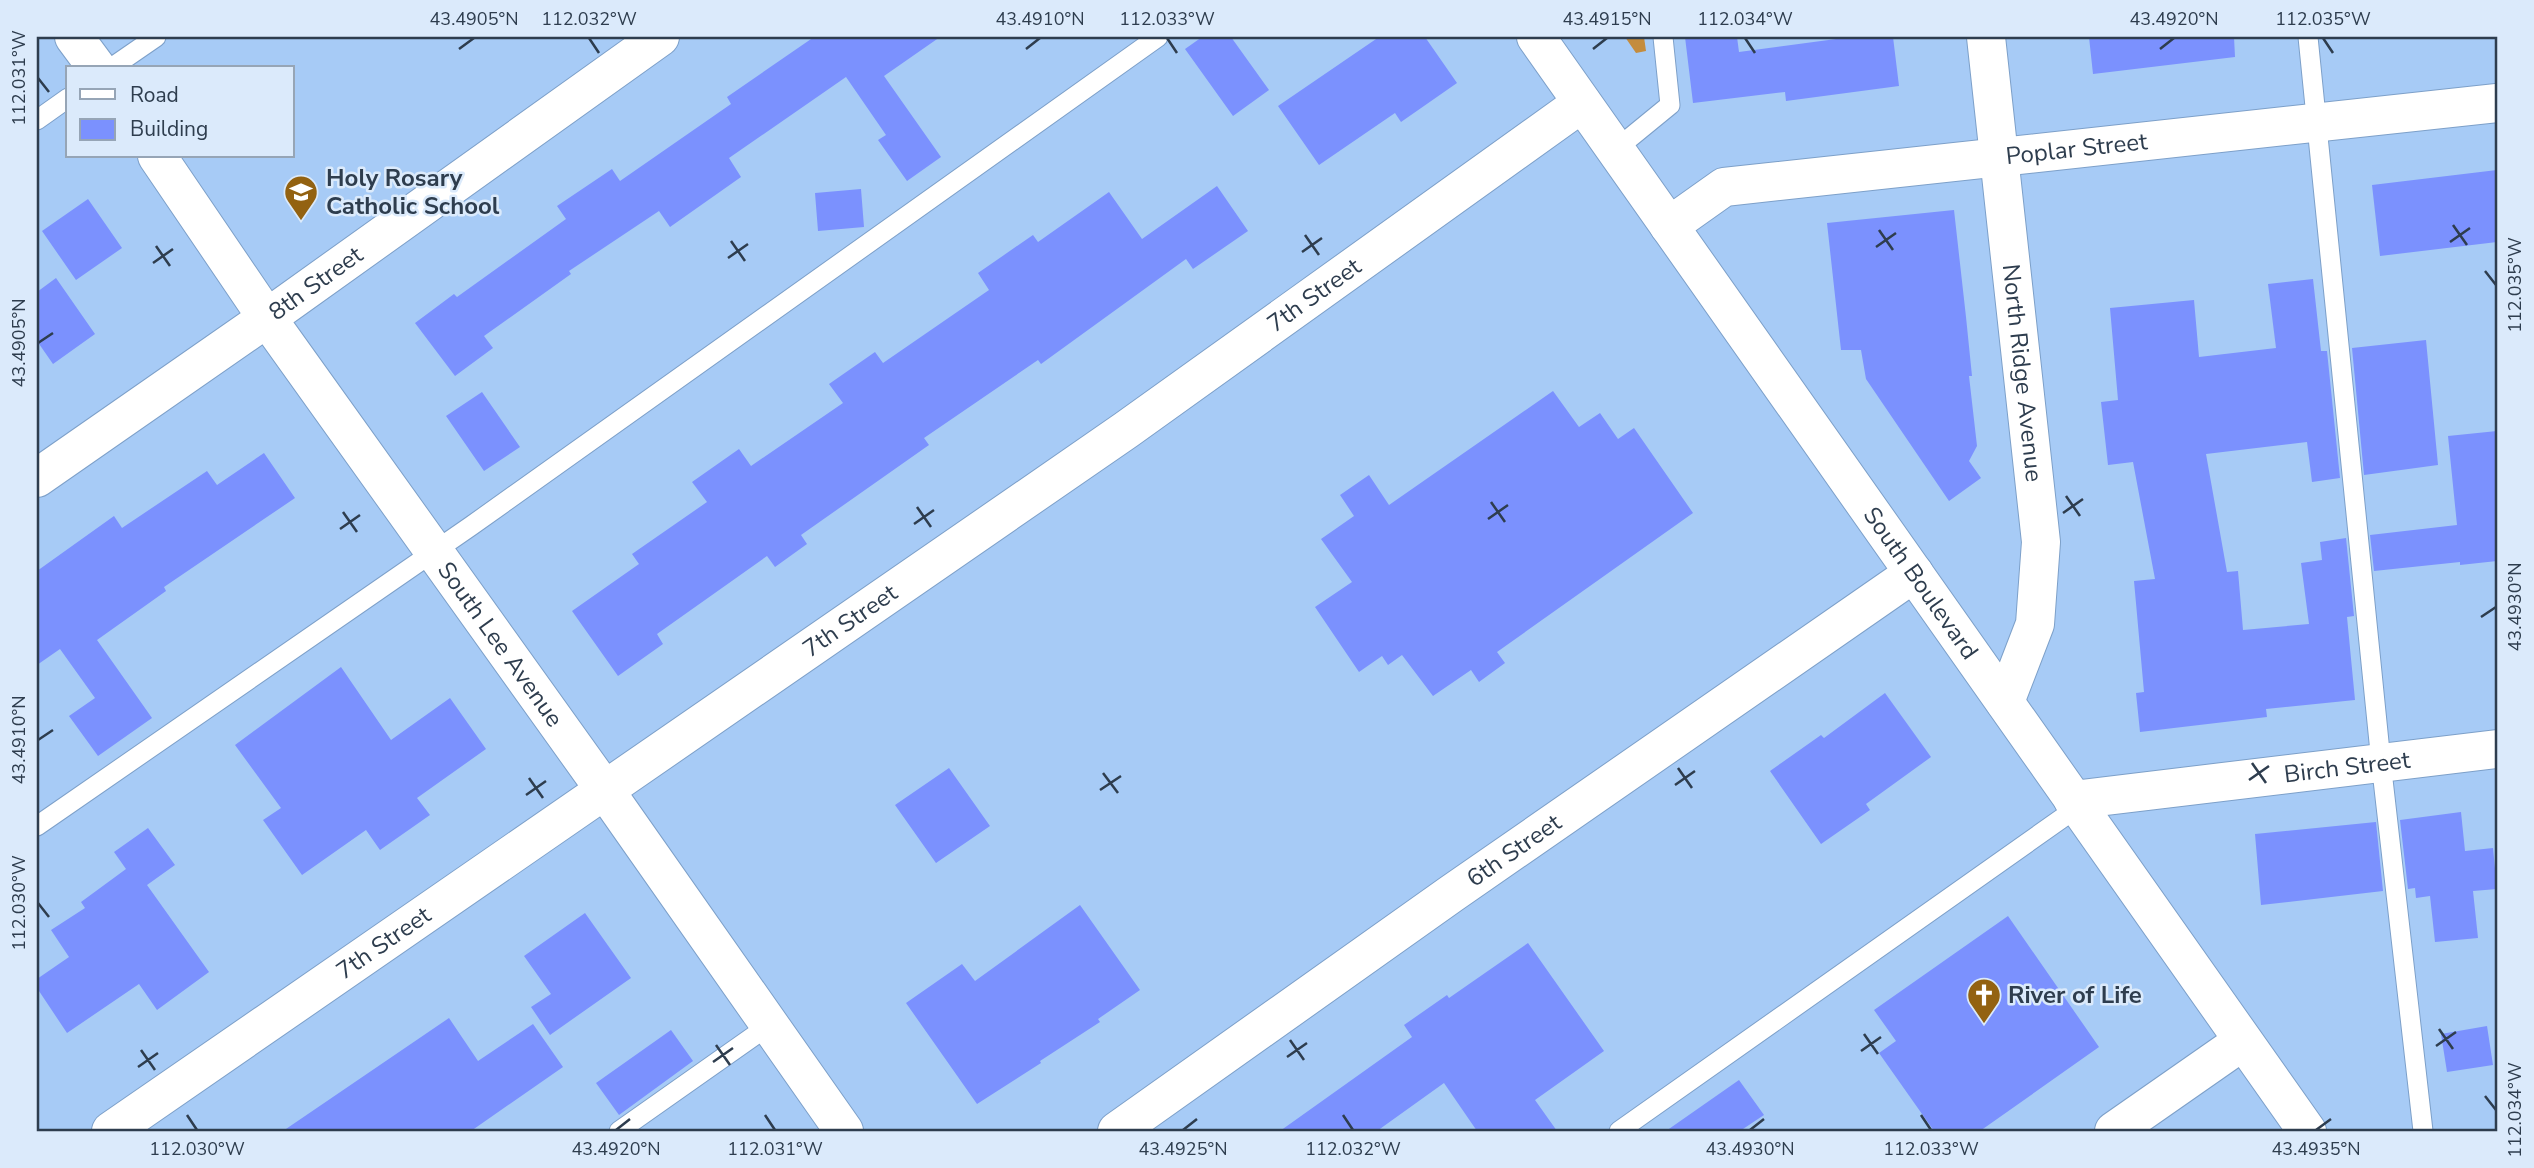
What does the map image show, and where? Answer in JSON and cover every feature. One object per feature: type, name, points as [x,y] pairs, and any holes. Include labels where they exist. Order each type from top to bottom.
[{"type":"street","points":[[74,37],[96,66]]},
{"type":"street","name":"8th Street","points":[[37,478],[267,318],[660,37]]},
{"type":"street","name":"South Boulevard","points":[[1536,37],[2307,1131]]},
{"type":"street","name":"North Ridge Avenue","points":[[1986,37],[2040,542],[2035,624],[2005,702]]},
{"type":"street","name":"7th Street","points":[[111,1131],[1126,430],[1582,103]]},
{"type":"street","name":"Poplar Street","points":[[1669,226],[1724,187],[2497,103]]},
{"type":"street","name":"South Lee Avenue","points":[[158,158],[267,318],[604,789],[844,1131]]},
{"type":"street","name":"6th Street","points":[[1117,1131],[1574,808],[1914,573]]},
{"type":"street","name":"Birch Street","points":[[2076,804],[2381,762],[2497,749]]},
{"type":"street","points":[[2115,1131],[2243,1041]]},
{"type":"lane","points":[[114,66],[156,37]]},
{"type":"lane","points":[[37,826],[435,552],[1158,37]]},
{"type":"lane","points":[[1615,150],[1670,105],[1662,37]]},
{"type":"lane","points":[[2308,37],[2381,762],[2423,1131]]},
{"type":"lane","points":[[37,120],[66,99]]},
{"type":"lane","points":[[1619,1131],[2076,804]]},
{"type":"lane","points":[[619,1131],[768,1026]]},
{"type":"shaded area","points":[[1625,37],[1644,37],[1646,51],[1636,53]]},
{"type":"building","points":[[814,37],[940,37],[884,76],[941,157],[907,181],[878,140],[886,135],[846,77],[729,158],[741,177],[670,227],[659,211],[569,271],[571,274],[484,336],[493,348],[455,376],[415,323],[454,294],[457,297],[566,219],[557,206],[612,169],[620,181],[731,104],[727,97]]},
{"type":"building","points":[[1202,37],[1231,37],[1269,90],[1233,116],[1185,49]]},
{"type":"building","points":[[1379,37],[1425,37],[1457,83],[1401,122],[1395,113],[1319,165],[1278,106]]},
{"type":"building","points":[[1685,37],[1737,37],[1739,52],[1851,37],[1893,37],[1899,86],[1786,101],[1785,92],[1693,103]]},
{"type":"building","points":[[2089,37],[2234,37],[2235,57],[2093,74]]},
{"type":"building","points":[[2497,170],[2497,242],[2380,256],[2372,185]]},
{"type":"building","points":[[1217,186],[1248,231],[1193,269],[1186,259],[1041,364],[1038,360],[924,438],[929,445],[801,535],[807,544],[775,567],[767,556],[657,634],[663,644],[618,676],[572,611],[639,564],[632,554],[707,502],[692,482],[739,449],[751,466],[843,403],[829,384],[875,352],[883,363],[989,290],[978,273],[1033,235],[1038,242],[1109,192],[1142,239]]},
{"type":"building","points":[[861,189],[864,227],[818,231],[815,193]]},
{"type":"building","points":[[88,199],[122,248],[76,280],[42,231]]},
{"type":"building","points":[[1954,210],[1977,446],[1969,461],[1981,478],[1949,501],[1866,379],[1861,350],[1841,350],[1827,223]]},
{"type":"building","points":[[56,278],[95,334],[53,364],[37,341],[37,292]]},
{"type":"building","points":[[2313,279],[2321,351],[2327,351],[2340,478],[2312,482],[2307,442],[2206,454],[2227,572],[2238,571],[2243,630],[2309,624],[2301,563],[2322,560],[2320,542],[2346,538],[2354,616],[2347,617],[2355,700],[2266,709],[2267,717],[2140,732],[2136,693],[2144,692],[2134,581],[2155,579],[2133,462],[2108,465],[2101,402],[2118,400],[2110,308],[2194,300],[2199,357],[2276,348],[2268,284]]},
{"type":"building","points":[[2426,340],[2438,465],[2364,475],[2352,348]]},
{"type":"building","points":[[1553,391],[1579,427],[1600,413],[1618,439],[1634,428],[1693,513],[1497,652],[1505,663],[1479,682],[1471,670],[1433,696],[1402,655],[1388,665],[1382,656],[1359,672],[1315,607],[1352,582],[1321,539],[1354,516],[1340,495],[1369,475],[1389,505]]},
{"type":"building","points":[[482,392],[520,447],[484,471],[446,416]]},
{"type":"building","points":[[2497,431],[2497,561],[2374,571],[2370,535],[2457,525],[2448,436]]},
{"type":"building","points":[[264,453],[295,498],[164,587],[166,591],[97,640],[152,718],[98,756],[69,716],[95,698],[60,649],[37,665],[37,571],[114,516],[122,528],[207,471],[217,485]]},
{"type":"building","points":[[341,667],[391,740],[450,698],[486,749],[417,798],[430,815],[380,850],[366,830],[302,875],[263,820],[281,808],[235,745]]},
{"type":"building","points":[[1885,693],[1931,757],[1866,804],[1870,810],[1821,844],[1770,771],[1821,735],[1824,738]]},
{"type":"building","points":[[949,768],[990,826],[936,863],[895,805]]},
{"type":"building","points":[[2461,812],[2465,851],[2493,848],[2497,889],[2473,891],[2478,938],[2435,942],[2430,896],[2416,898],[2415,888],[2408,889],[2400,820]]},
{"type":"building","points":[[2376,822],[2383,891],[2261,905],[2255,834]]},
{"type":"building","points":[[148,828],[175,865],[147,885],[209,972],[157,1010],[139,984],[67,1033],[37,988],[37,979],[69,957],[51,930],[85,908],[81,902],[126,869],[114,852]]},
{"type":"building","points":[[1080,905],[1140,990],[1098,1019],[1100,1022],[977,1104],[906,1003],[962,964],[975,981]]},
{"type":"building","points":[[585,913],[631,978],[550,1035],[531,1007],[551,994],[524,956]]},
{"type":"building","name":"River of Life","points":[[2008,916],[2099,1047],[1980,1131],[1934,1131],[1879,1053],[1896,1041],[1874,1010]]},
{"type":"building","points":[[1528,943],[1604,1051],[1535,1100],[1557,1131],[1477,1131],[1444,1083],[1377,1131],[1280,1131],[1412,1037],[1404,1025],[1447,995],[1449,998]]},
{"type":"building","points":[[449,1018],[478,1061],[533,1024],[563,1067],[471,1131],[283,1131]]},
{"type":"building","points":[[2487,1026],[2493,1065],[2447,1072],[2441,1034]]},
{"type":"building","points":[[671,1030],[693,1061],[619,1115],[596,1083]]},
{"type":"building","points":[[1739,1080],[1764,1115],[1740,1131],[1666,1131]]},
{"type":"place","name":"Holy Rosary Catholic School","points":[[301,222]]},
{"type":"place","name":"River of Life","points":[[1984,1025]]}]
